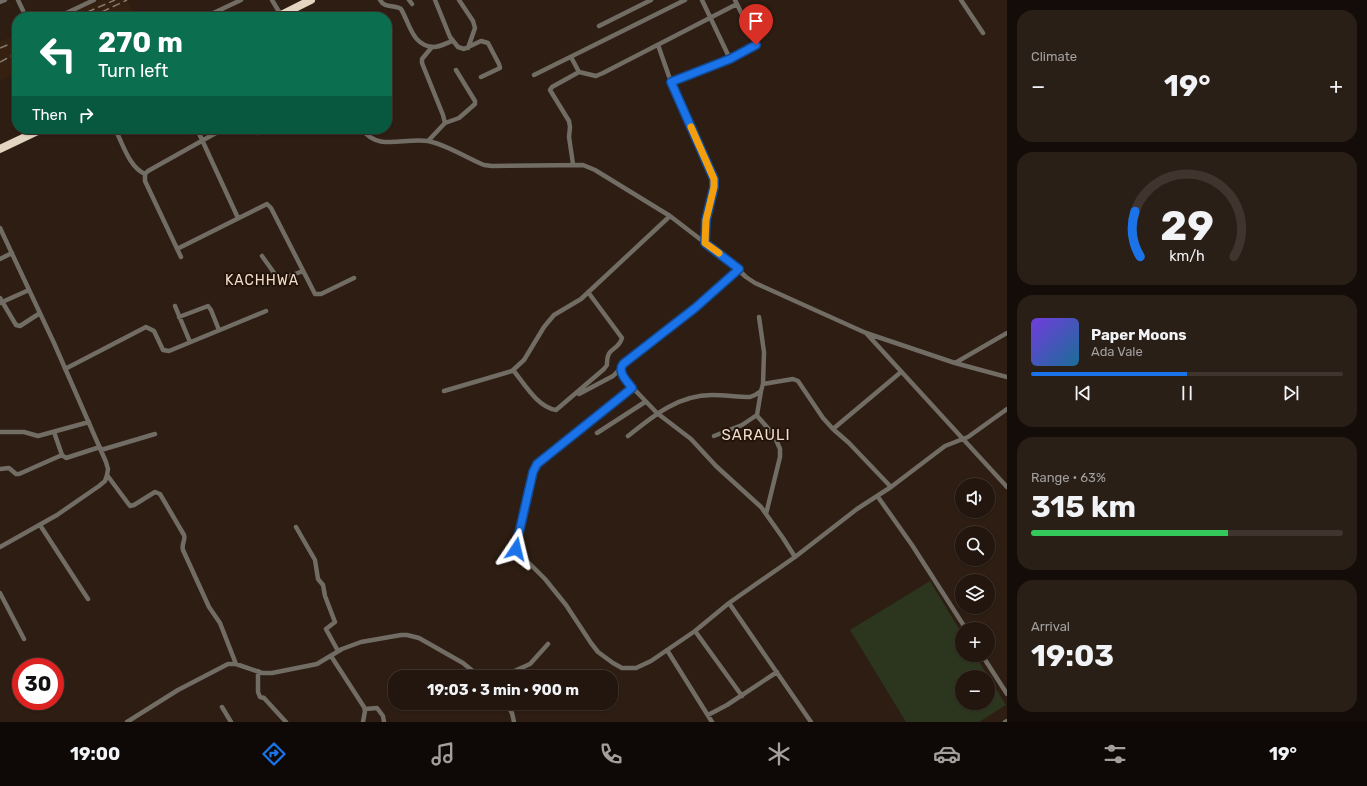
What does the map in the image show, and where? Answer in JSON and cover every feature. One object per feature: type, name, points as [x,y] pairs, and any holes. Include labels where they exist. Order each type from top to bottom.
[{"type":"highway","points":[[295,12],[311,0]]},
{"type":"highway","points":[[0,149],[32,134]]},
{"type":"street","points":[[0,2],[5,0]]},
{"type":"street","points":[[18,0],[24,12]]},
{"type":"street","points":[[69,12],[94,0]]},
{"type":"street","points":[[216,12],[241,0]]},
{"type":"street","points":[[272,0],[277,12]]},
{"type":"street","points":[[380,0],[387,6],[398,7],[401,9],[414,37],[420,42],[432,47]]},
{"type":"street","points":[[435,0],[452,41],[461,49],[468,48],[481,41],[488,43],[500,67],[498,70],[481,77]]},
{"type":"street","points":[[459,0],[476,28],[468,48]]},
{"type":"street","points":[[599,26],[651,0]]},
{"type":"street","points":[[534,75],[684,0]]},
{"type":"street","points":[[702,0],[730,59]]},
{"type":"street","points":[[961,0],[983,33]]},
{"type":"street","points":[[573,164],[569,137],[570,124],[550,90],[552,87],[579,72],[596,76],[603,73],[710,18],[736,2],[756,45],[730,59],[671,82]]},
{"type":"street","points":[[445,122],[422,63],[422,59],[432,47],[452,41]]},
{"type":"street","points":[[658,45],[671,82],[714,179],[714,187],[706,220],[705,243]]},
{"type":"street","points":[[571,57],[579,72]]},
{"type":"street","points":[[428,141],[445,122],[459,118],[475,104],[456,70]]},
{"type":"street","points":[[117,134],[133,166],[139,172],[145,174]]},
{"type":"street","points":[[199,134],[238,218]]},
{"type":"street","points":[[181,257],[145,181],[145,174],[148,170],[213,134]]},
{"type":"street","points":[[366,134],[371,139],[379,142],[428,141],[484,165],[583,165],[595,170],[670,216],[739,269],[752,281],[866,333],[955,363],[1007,377]]},
{"type":"street","points":[[177,249],[266,204],[269,206],[312,291],[315,294],[318,295],[354,278]]},
{"type":"street","points":[[444,391],[513,370],[524,360],[549,321],[560,311],[579,301],[670,216]]},
{"type":"street","points":[[0,228],[89,422],[108,468],[105,481],[70,508],[0,546]]},
{"type":"street","points":[[0,259],[12,253]]},
{"type":"street","points":[[262,256],[277,277],[284,278],[303,271]]},
{"type":"street","points":[[570,399],[612,376],[623,364],[695,308],[739,269]]},
{"type":"street","points":[[29,290],[1,301],[16,326],[20,326],[40,314]]},
{"type":"street","points":[[513,370],[536,397],[552,409],[558,409],[604,369],[607,365],[607,355],[622,340],[588,292]]},
{"type":"street","points":[[175,306],[190,342]]},
{"type":"street","points":[[179,317],[208,306],[219,330]]},
{"type":"street","points":[[65,369],[146,327],[154,331],[161,346],[166,351],[266,311]]},
{"type":"street","points":[[759,317],[764,352],[763,384],[757,415],[774,435],[780,449],[780,457],[766,514]]},
{"type":"street","points":[[866,333],[1007,487]]},
{"type":"street","points":[[955,363],[1007,333]]},
{"type":"street","points":[[620,369],[621,373],[632,388],[645,402],[691,439],[716,466],[750,496],[766,514],[795,557]]},
{"type":"street","points":[[833,429],[901,372]]},
{"type":"street","points":[[763,384],[793,380],[798,381],[823,418],[891,487]]},
{"type":"street","points":[[632,388],[537,464],[533,472],[516,547],[518,552],[566,605],[595,648],[612,663],[622,668],[636,668],[668,650],[730,603],[795,557],[857,509],[878,497],[945,446],[968,437],[1007,409]]},
{"type":"street","points":[[628,436],[657,413],[676,402],[696,396],[713,395],[750,397],[761,392]]},
{"type":"street","points":[[597,433],[645,402]]},
{"type":"street","points":[[714,436],[742,425],[757,415]]},
{"type":"street","points":[[0,432],[24,432],[38,436],[89,422]]},
{"type":"street","points":[[54,432],[62,455],[66,458],[155,434]]},
{"type":"street","points":[[0,469],[9,468],[16,474],[19,474],[62,455]]},
{"type":"street","points":[[107,475],[130,506],[155,492],[160,494],[184,534],[185,539],[182,546],[183,550],[209,607],[220,623],[236,664]]},
{"type":"street","points":[[878,497],[912,544],[962,622]]},
{"type":"street","points":[[40,525],[88,599]]},
{"type":"street","points":[[296,527],[315,560],[318,579],[323,585],[325,596],[335,622],[326,629],[338,651]]},
{"type":"street","points":[[0,593],[24,639]]},
{"type":"street","points":[[730,603],[812,722]]},
{"type":"street","points":[[695,631],[742,696]]},
{"type":"street","points":[[127,722],[178,690],[224,666],[236,664],[258,671],[272,673],[314,665],[338,651],[361,642],[401,635],[413,636],[463,663],[472,670]]},
{"type":"street","points":[[517,670],[530,664],[548,644]]},
{"type":"street","points":[[668,650],[686,682],[712,722]]},
{"type":"street","points":[[331,656],[365,709],[363,722]]},
{"type":"street","points":[[986,662],[1007,694]]},
{"type":"street","points":[[258,671],[258,692],[260,697],[264,698],[286,722]]},
{"type":"street","points":[[708,715],[727,706],[777,672]]},
{"type":"street","points":[[222,707],[231,722]]},
{"type":"street","points":[[365,709],[377,708],[383,716],[384,722]]},
{"type":"street","points":[[510,710],[514,722]]},
{"type":"shaded area","points":[[102,0],[127,0],[133,12],[73,12]]},
{"type":"shaded area","points":[[12,37],[12,75],[0,81],[0,41]]},
{"type":"green space","points":[[930,581],[955,622],[955,662],[979,662],[984,670],[955,670],[955,710],[995,710],[995,687],[1006,705],[979,722],[906,722],[850,630]]},
{"type":"railway","points":[[87,12],[115,0]]},
{"type":"railway","points":[[102,12],[127,0]]},
{"type":"railway","points":[[0,48],[12,43]]},
{"type":"railway","points":[[0,62],[12,56]]},
{"type":"slow traffic","points":[[691,127],[714,179],[714,187],[706,220],[705,243],[719,253]]},
{"type":"district","name":"KACHHWA","points":[[262,280]]},
{"type":"district","name":"SARAULI","points":[[756,435]]},
{"type":"route","points":[[516,549],[533,472],[537,464],[632,388],[620,371],[623,364],[695,308],[739,269],[705,243],[706,220],[714,187],[714,179],[671,82],[730,59],[756,45]]}]
